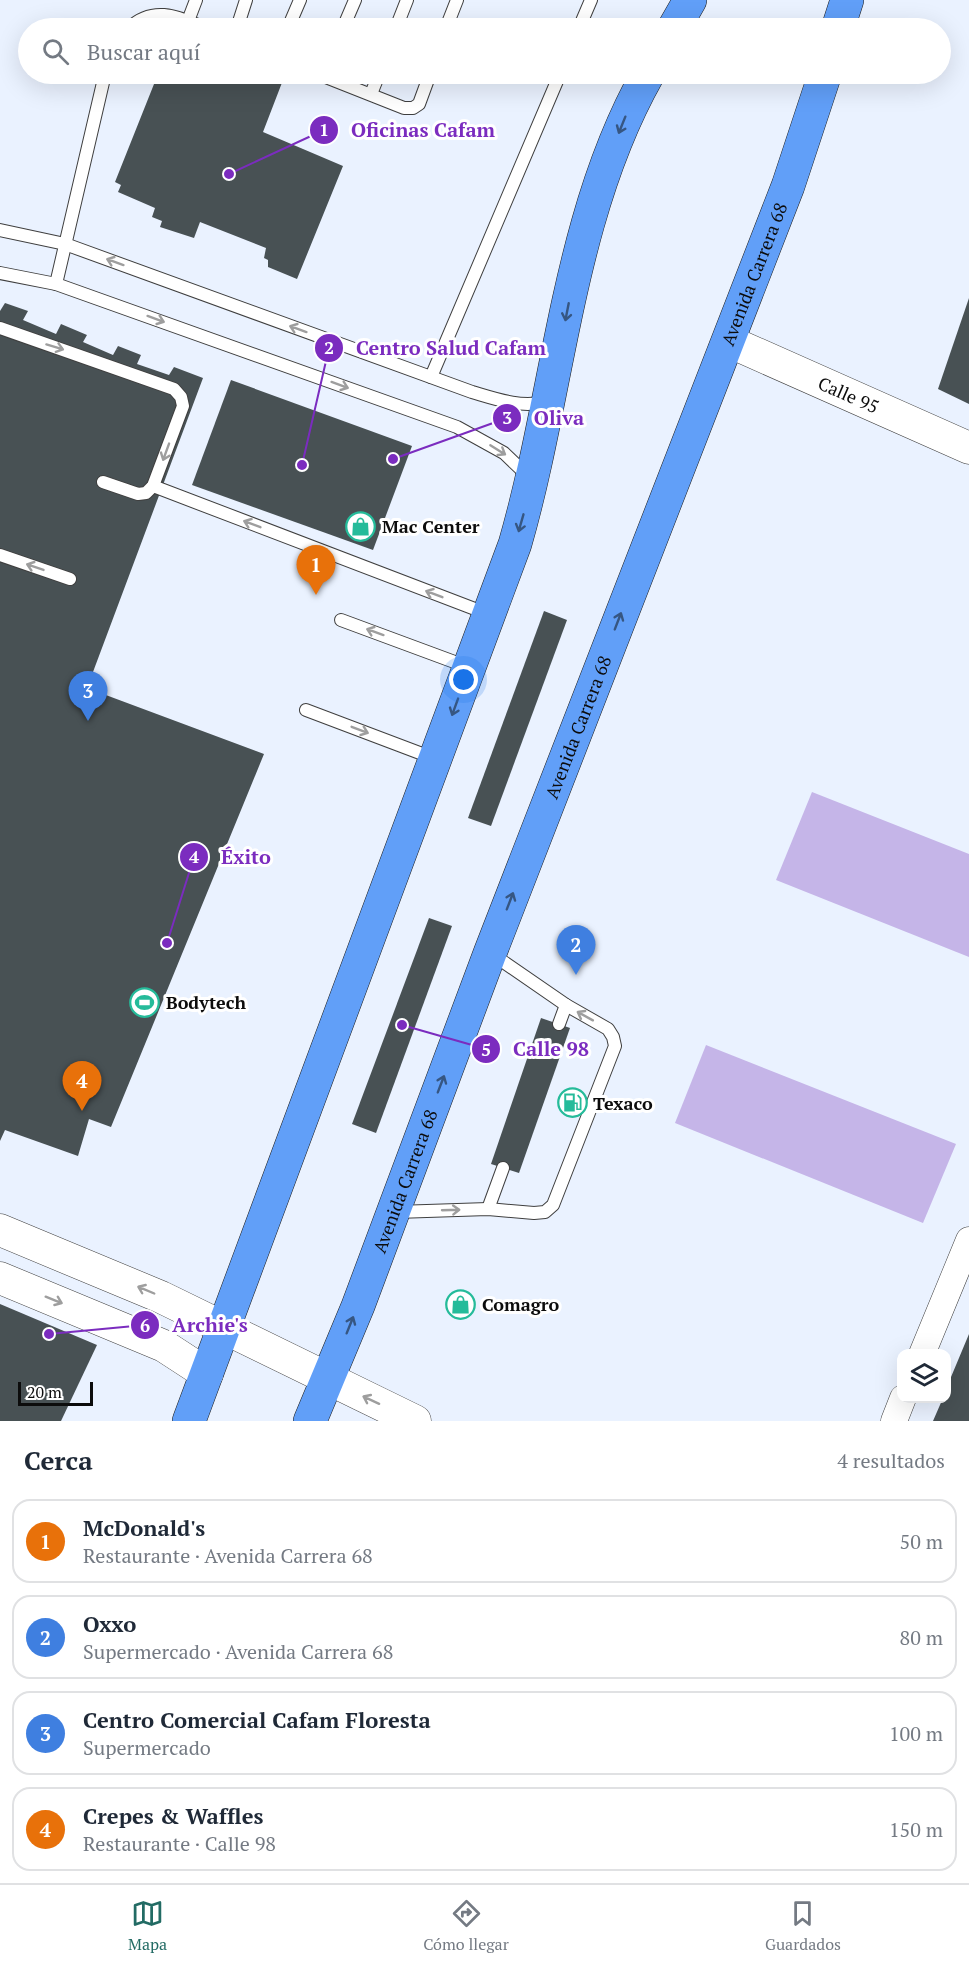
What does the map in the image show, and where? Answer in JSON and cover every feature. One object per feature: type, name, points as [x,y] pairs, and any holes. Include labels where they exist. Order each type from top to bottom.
[{"type":"main road","points":[[680,18],[690,0]]},
{"type":"main road","points":[[841,18],[847,0]]},
{"type":"main road","points":[[189,1421],[515,544],[532,482],[575,273],[590,216],[607,160],[628,108],[642,84]]},
{"type":"main road","name":"Avenida Carrera 68","points":[[310,1421],[699,410],[788,186],[822,84]]},
{"type":"street","name":"Calle 95","points":[[728,341],[969,448]]},
{"type":"street","points":[[1,1228],[161,1297],[415,1421]]},
{"type":"street","points":[[924,1349],[969,1240]]},
{"type":"street","points":[[0,1278],[164,1346],[207,1374]]},
{"type":"street","points":[[894,1421],[901,1403]]},
{"type":"lane","points":[[189,18],[196,0]]},
{"type":"lane","points":[[240,18],[246,0]]},
{"type":"lane","points":[[292,18],[300,0]]},
{"type":"lane","points":[[348,18],[355,0]]},
{"type":"lane","points":[[400,18],[407,0]]},
{"type":"lane","points":[[451,18],[457,0]]},
{"type":"lane","points":[[583,18],[591,0]]},
{"type":"lane","points":[[144,18],[158,14],[175,18]]},
{"type":"lane","points":[[56,284],[103,84]]},
{"type":"lane","points":[[347,84],[404,108],[414,108],[419,104],[426,84]]},
{"type":"lane","points":[[371,94],[375,84]]},
{"type":"lane","points":[[431,377],[556,84]]},
{"type":"lane","points":[[0,230],[65,244],[471,392],[515,404],[528,405],[549,401]]},
{"type":"lane","points":[[0,273],[56,284],[457,427],[504,453],[521,467],[532,482]]},
{"type":"lane","points":[[0,328],[174,389],[181,397],[183,406],[153,486],[146,493],[138,494],[103,482]]},
{"type":"lane","points":[[153,486],[489,615]]},
{"type":"lane","points":[[0,555],[70,579]]},
{"type":"lane","points":[[341,620],[470,667]]},
{"type":"lane","points":[[306,710],[435,759]]},
{"type":"lane","points":[[392,1212],[488,1209],[545,1212],[553,1205],[615,1046],[608,1029],[566,1005],[490,953]]},
{"type":"lane","points":[[559,1024],[566,1005]]},
{"type":"lane","points":[[488,1209],[503,1168]]},
{"type":"shaded area","points":[[812,792],[969,854],[969,957],[776,880]]},
{"type":"shaded area","points":[[706,1045],[956,1144],[923,1223],[675,1123]]},
{"type":"building","points":[[154,84],[281,84],[263,132],[343,166],[297,279],[268,267],[268,260],[264,258],[266,248],[200,222],[194,238],[160,227],[162,221],[152,217],[155,208],[118,192],[121,185],[115,182]]},
{"type":"building","points":[[969,298],[969,404],[938,389]]},
{"type":"building","points":[[5,303],[28,311],[23,320],[56,334],[61,324],[87,335],[83,342],[113,355],[118,346],[141,355],[137,364],[169,375],[174,367],[203,378],[87,688],[264,754],[111,1127],[89,1119],[78,1156],[5,1130],[0,1141],[0,311]]},
{"type":"building","points":[[231,380],[412,446],[373,550],[192,485]]},
{"type":"building","points":[[544,611],[567,620],[491,826],[468,818]]},
{"type":"building","points":[[429,918],[452,926],[376,1133],[352,1124]]},
{"type":"building","points":[[541,1018],[570,1028],[519,1173],[491,1164]]},
{"type":"building","points":[[0,1304],[97,1345],[61,1421],[0,1421]]},
{"type":"building","points":[[969,1334],[969,1421],[933,1421],[941,1403],[951,1403],[951,1377]]},
{"type":"place","name":"Oficinas Cafam","points":[[229,174]]},
{"type":"place","name":"Oliva","points":[[393,459]]},
{"type":"place","name":"Centro Salud Cafam","points":[[302,465]]},
{"type":"place","name":"Mac Center","points":[[361,526]]},
{"type":"place","name":"McDonald's","points":[[316,595]]},
{"type":"place","name":"Centro Comercial Cafam Floresta","points":[[88,721]]},
{"type":"place","name":"Éxito","points":[[167,943]]},
{"type":"place","name":"Oxxo","points":[[576,975]]},
{"type":"place","name":"Bodytech","points":[[145,1002]]},
{"type":"place","name":"Calle 98","points":[[402,1025]]},
{"type":"place","name":"Texaco","points":[[572,1103]]},
{"type":"place","name":"Crepes & Waffles","points":[[82,1111]]},
{"type":"place","name":"Comagro","points":[[461,1304]]},
{"type":"place","name":"Archie's","points":[[49,1334]]}]
